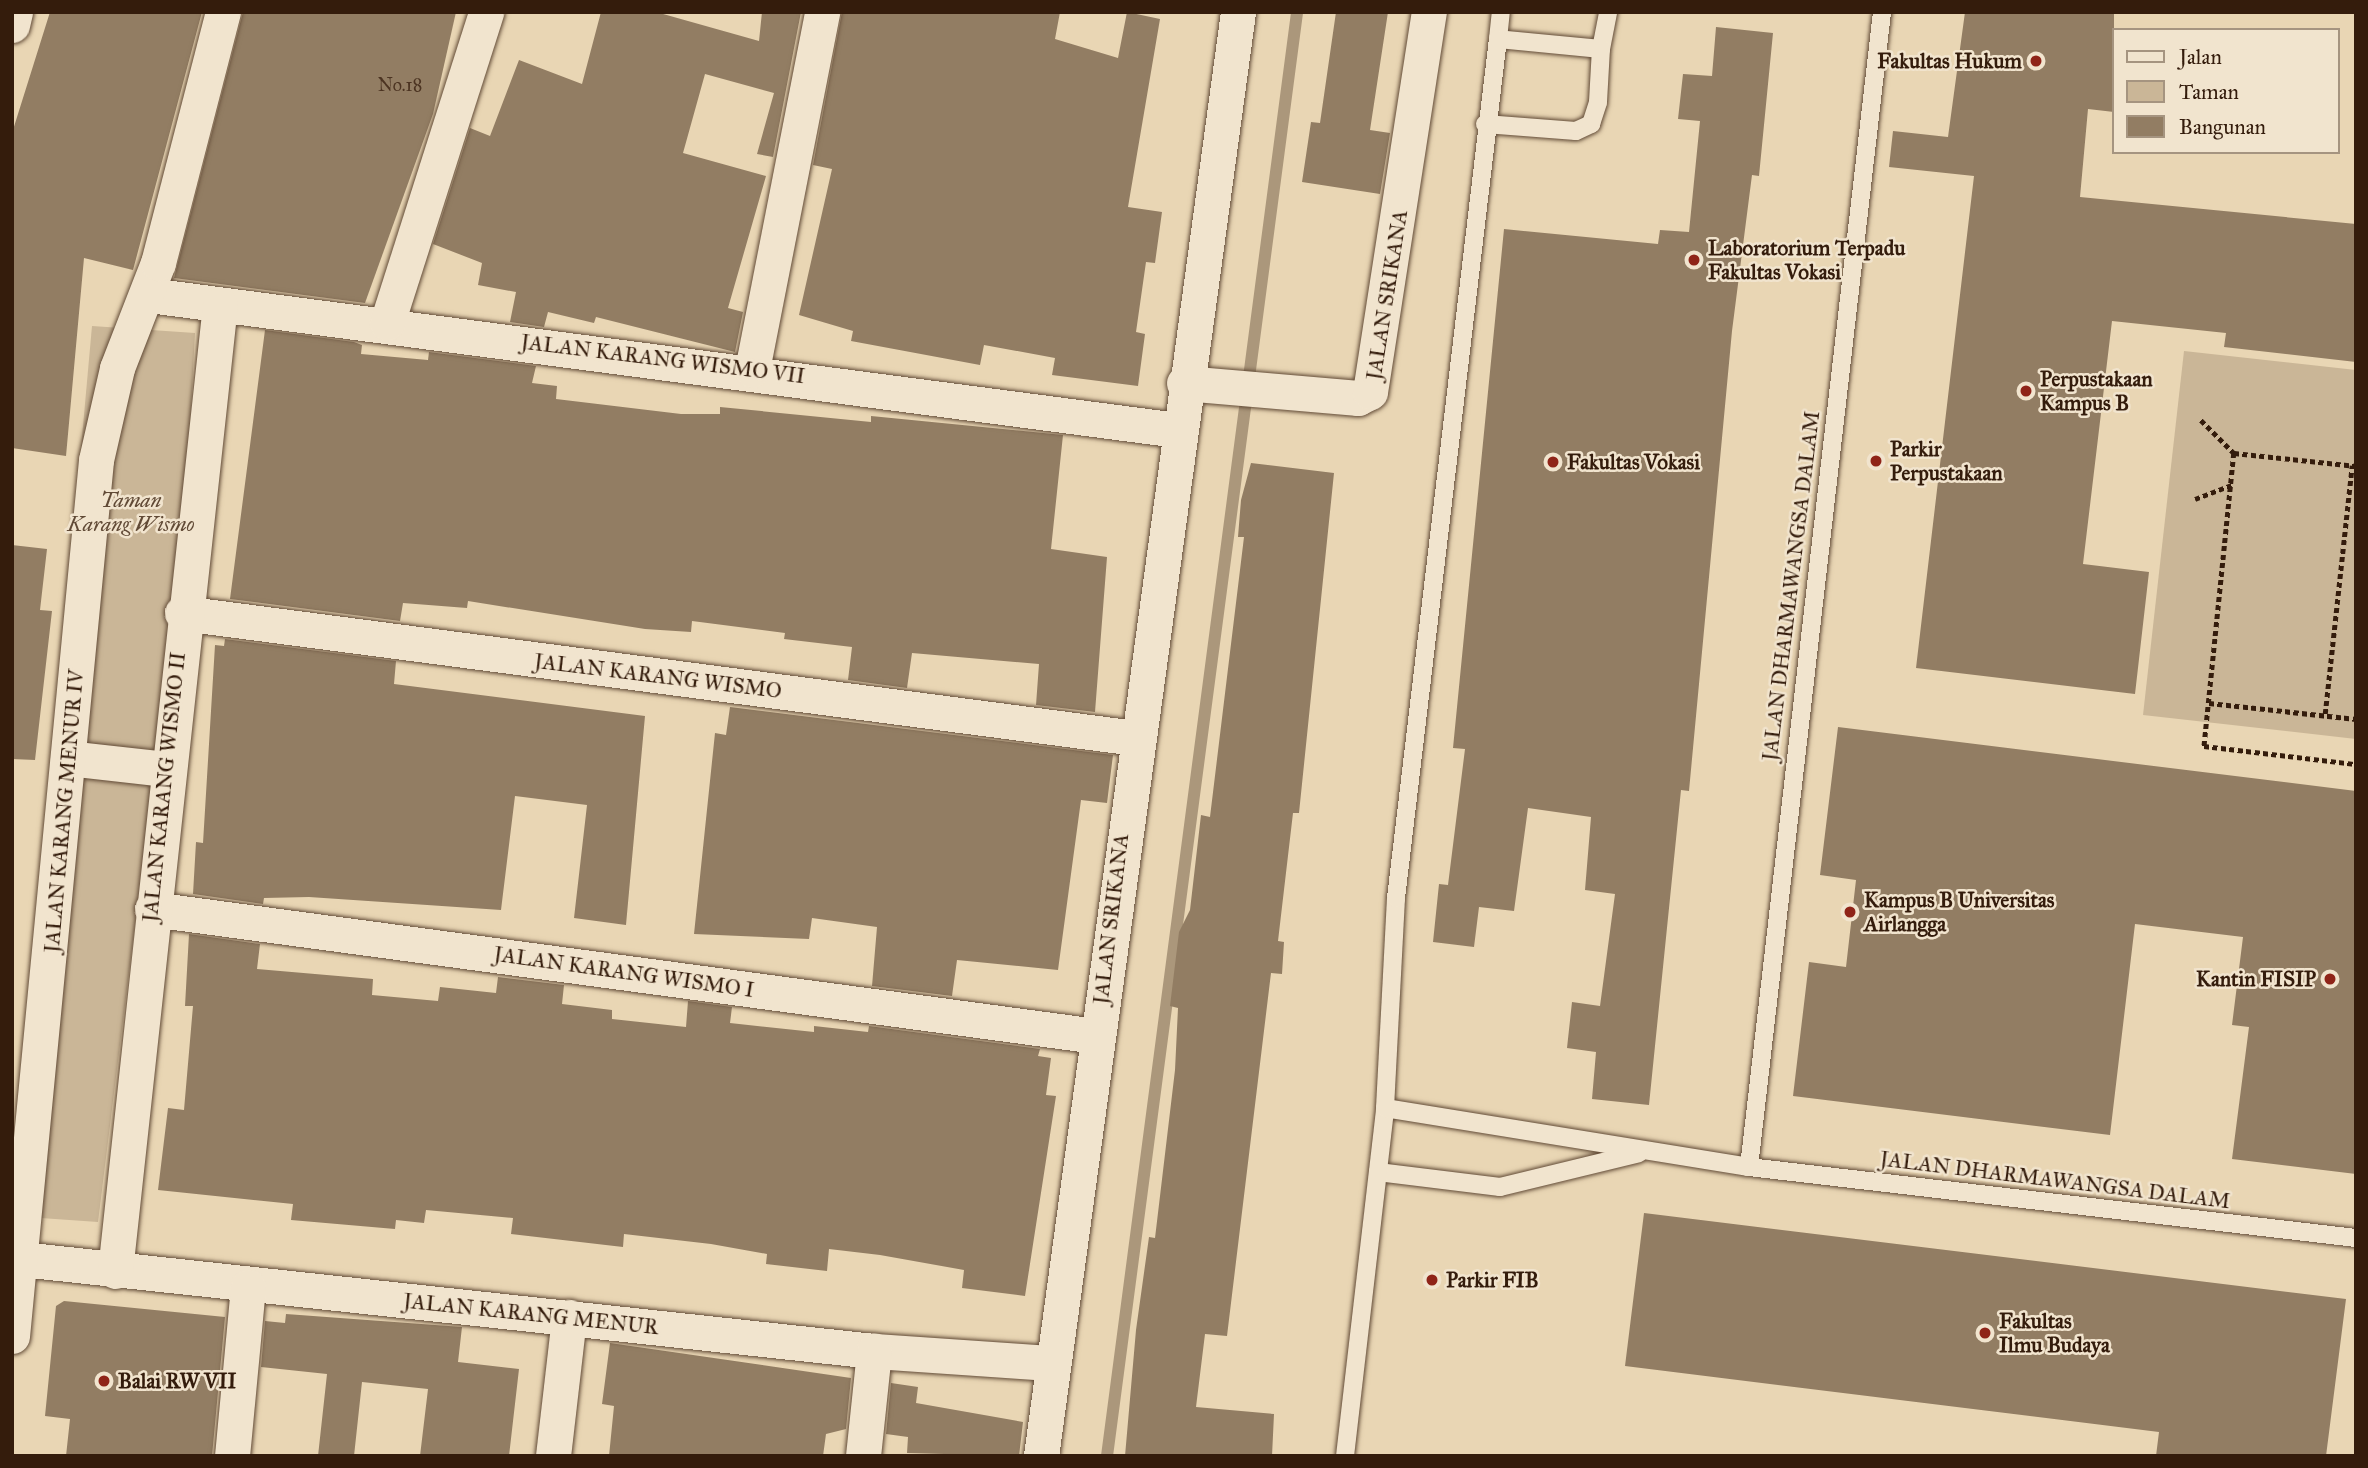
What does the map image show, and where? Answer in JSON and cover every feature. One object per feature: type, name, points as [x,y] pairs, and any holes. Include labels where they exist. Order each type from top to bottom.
[{"type":"street","points":[[12,25],[15,12]]},
{"type":"street","name":"JALAN KARANG MENUR IV","points":[[12,1336],[17,1259],[96,460],[117,368],[149,295],[223,12]]},
{"type":"street","points":[[387,323],[486,12]]},
{"type":"street","points":[[752,370],[822,12]]},
{"type":"street","name":"JALAN SRIKANA","points":[[1041,1456],[1051,1363],[1177,430],[1200,385],[1238,12]]},
{"type":"street","name":"JALAN SRIKANA","points":[[1200,385],[1358,398],[1370,392],[1377,378],[1429,12]]},
{"type":"street","name":"JALAN KARANG WISMO VII","points":[[149,295],[752,370],[1177,430]]},
{"type":"street","name":"JALAN KARANG WISMO II","points":[[116,1271],[182,613],[220,304]]},
{"type":"street","name":"JALAN KARANG WISMO","points":[[182,613],[1135,738]]},
{"type":"street","points":[[68,758],[166,769]]},
{"type":"street","name":"JALAN KARANG WISMO I","points":[[152,909],[1096,1036]]},
{"type":"street","name":"JALAN KARANG MENUR","points":[[17,1259],[248,1287],[569,1317],[874,1351],[1051,1363]]},
{"type":"street","points":[[232,1456],[248,1287]]},
{"type":"street","points":[[553,1456],[569,1317]]},
{"type":"street","points":[[863,1456],[874,1351]]},
{"type":"lane","points":[[1345,1456],[1385,1108],[1396,898],[1485,124],[1501,12]]},
{"type":"lane","points":[[1485,124],[1586,129],[1597,111],[1601,50],[1608,12]]},
{"type":"lane","name":"JALAN DHARMAWANGSA DALAM","points":[[1749,1167],[1882,12]]},
{"type":"lane","points":[[1497,39],[1601,50]]},
{"type":"lane","name":"JALAN DHARMAWANGSA DALAM","points":[[1385,1108],[1749,1167],[2356,1238]]},
{"type":"lane","name":"JALAN DHARMAWANGSA DALAM","points":[[1378,1172],[1500,1187],[1649,1150]]},
{"type":"path","points":[[2201,420],[2234,453],[2354,466],[2325,714]]},
{"type":"path","points":[[2234,453],[2204,746],[2356,764]]},
{"type":"path","points":[[2195,499],[2231,485]]},
{"type":"path","points":[[2209,703],[2356,719]]},
{"type":"green space","name":"Taman Karang Wismo","points":[[92,326],[195,333],[185,521],[98,1222],[12,1216]]},
{"type":"green space","points":[[2184,351],[2356,370],[2356,739],[2143,715]]},
{"type":"building","points":[[50,12],[202,12],[133,270],[84,258],[66,456],[12,448],[12,133]]},
{"type":"building","points":[[243,12],[456,12],[433,114],[365,303],[174,278]]},
{"type":"building","points":[[601,12],[656,12],[759,41],[762,12],[801,12],[773,157],[757,154],[774,93],[705,74],[683,153],[766,176],[728,308],[743,312],[735,352],[596,317],[594,323],[548,312],[544,327],[510,322],[516,292],[478,285],[482,263],[433,244],[470,128],[490,136],[519,60],[582,84]]},
{"type":"building","points":[[842,12],[1060,12],[1055,39],[1118,58],[1127,12],[1160,19],[1128,207],[1162,212],[1155,263],[1146,262],[1136,332],[1145,334],[1138,386],[1052,375],[1055,358],[984,345],[980,365],[851,341],[853,331],[799,315],[832,169],[813,165]]},
{"type":"building","points":[[1336,12],[1388,12],[1370,130],[1390,133],[1380,194],[1302,182],[1311,122],[1320,123]]},
{"type":"building","name":"Perpustakaan Kampus B","points":[[1965,12],[2114,12],[2112,112],[2088,109],[2080,197],[2356,224],[2356,362],[2224,347],[2226,333],[2112,321],[2083,564],[2149,572],[2135,694],[1916,668],[1974,176],[1889,167],[1893,131],[1948,137]]},
{"type":"building","points":[[1716,27],[1773,33],[1759,176],[1752,175],[1732,331],[1689,791],[1681,790],[1649,1105],[1592,1099],[1596,1052],[1567,1048],[1572,1002],[1600,1006],[1615,894],[1585,890],[1591,817],[1528,808],[1514,911],[1479,907],[1474,947],[1433,942],[1439,884],[1448,885],[1465,749],[1453,748],[1504,229],[1658,244],[1660,230],[1689,232],[1700,121],[1678,119],[1683,74],[1712,76]]},
{"type":"building","points":[[265,330],[354,342],[362,345],[361,354],[428,360],[429,352],[536,366],[532,383],[557,386],[556,399],[681,414],[720,414],[720,407],[871,422],[871,416],[1063,435],[1051,549],[1107,557],[1095,712],[1036,705],[1039,664],[912,653],[907,688],[848,680],[852,647],[784,639],[785,633],[692,621],[691,632],[645,629],[468,601],[467,608],[403,603],[400,621],[230,599]]},
{"type":"building","points":[[1251,463],[1334,473],[1299,813],[1293,813],[1278,941],[1284,942],[1282,974],[1271,973],[1227,1336],[1205,1334],[1196,1407],[1274,1414],[1272,1456],[1125,1456],[1136,1330],[1149,1237],[1155,1238],[1175,1070],[1178,1008],[1170,1006],[1179,932],[1190,910],[1201,815],[1210,817],[1244,537],[1238,537],[1241,500]]},
{"type":"building","points":[[12,545],[47,549],[40,610],[52,611],[35,760],[12,759]]},
{"type":"building","points":[[225,639],[396,661],[394,684],[645,716],[626,925],[574,918],[587,805],[515,796],[501,910],[309,897],[264,898],[263,904],[193,894],[196,842],[203,843],[215,645],[224,646]]},
{"type":"building","points":[[730,707],[1113,755],[1107,803],[1081,800],[1058,970],[957,960],[952,996],[872,986],[877,927],[812,918],[809,939],[694,934],[715,733],[726,735]]},
{"type":"building","points":[[1838,727],[2356,791],[2356,1174],[2232,1159],[2249,1027],[2232,1025],[2243,937],[2135,924],[2110,1135],[1793,1096],[1809,962],[1846,967],[1856,880],[1820,875]]},
{"type":"building","points":[[189,934],[260,944],[257,969],[373,979],[372,995],[438,1001],[440,987],[496,993],[498,977],[564,985],[562,1004],[612,1010],[612,1019],[686,1027],[688,1001],[732,1007],[730,1023],[814,1032],[814,1026],[868,1032],[869,1026],[1040,1049],[1038,1056],[1051,1058],[1046,1095],[1056,1096],[1025,1296],[962,1288],[964,1270],[880,1255],[829,1249],[827,1271],[766,1264],[767,1254],[711,1244],[624,1234],[623,1247],[511,1234],[513,1218],[426,1210],[424,1223],[396,1220],[395,1229],[291,1220],[293,1204],[158,1190],[168,1108],[184,1110],[193,1006],[185,1006]]},
{"type":"building","name":"Fakultas Ilmu Budaya","points":[[1644,1213],[2346,1299],[2326,1456],[2156,1456],[2159,1432],[1625,1366]]},
{"type":"building","points":[[64,1301],[225,1317],[212,1456],[66,1456],[70,1419],[45,1416],[56,1306]]},
{"type":"building","points":[[286,1314],[462,1327],[458,1362],[519,1369],[509,1456],[420,1456],[428,1389],[362,1382],[354,1456],[318,1456],[327,1374],[261,1367],[265,1321],[285,1323]]},
{"type":"building","points":[[610,1343],[851,1378],[846,1429],[826,1434],[823,1456],[609,1456],[614,1406],[602,1404]]},
{"type":"building","points":[[891,1383],[918,1387],[916,1403],[1023,1422],[1019,1456],[907,1453],[908,1437],[886,1434]]},
{"type":"waterway","points":[[1107,1456],[1297,12]]},
{"type":"place","name":"Fakultas Hukum","points":[[2036,61]]},
{"type":"place","name":"Laboratorium Terpadu Fakultas Vokasi","points":[[1694,260]]},
{"type":"place","name":"Perpustakaan Kampus B","points":[[2026,391]]},
{"type":"place","name":"Parkir Perpustakaan","points":[[1876,461]]},
{"type":"place","name":"Fakultas Vokasi","points":[[1553,462]]},
{"type":"place","name":"Kampus B Universitas Airlangga","points":[[1850,912]]},
{"type":"place","name":"Kantin FISIP","points":[[2330,979]]},
{"type":"place","name":"Parkir FIB","points":[[1432,1280]]},
{"type":"place","name":"Fakultas Ilmu Budaya","points":[[1985,1333]]},
{"type":"place","name":"Balai RW VII","points":[[104,1381]]}]
